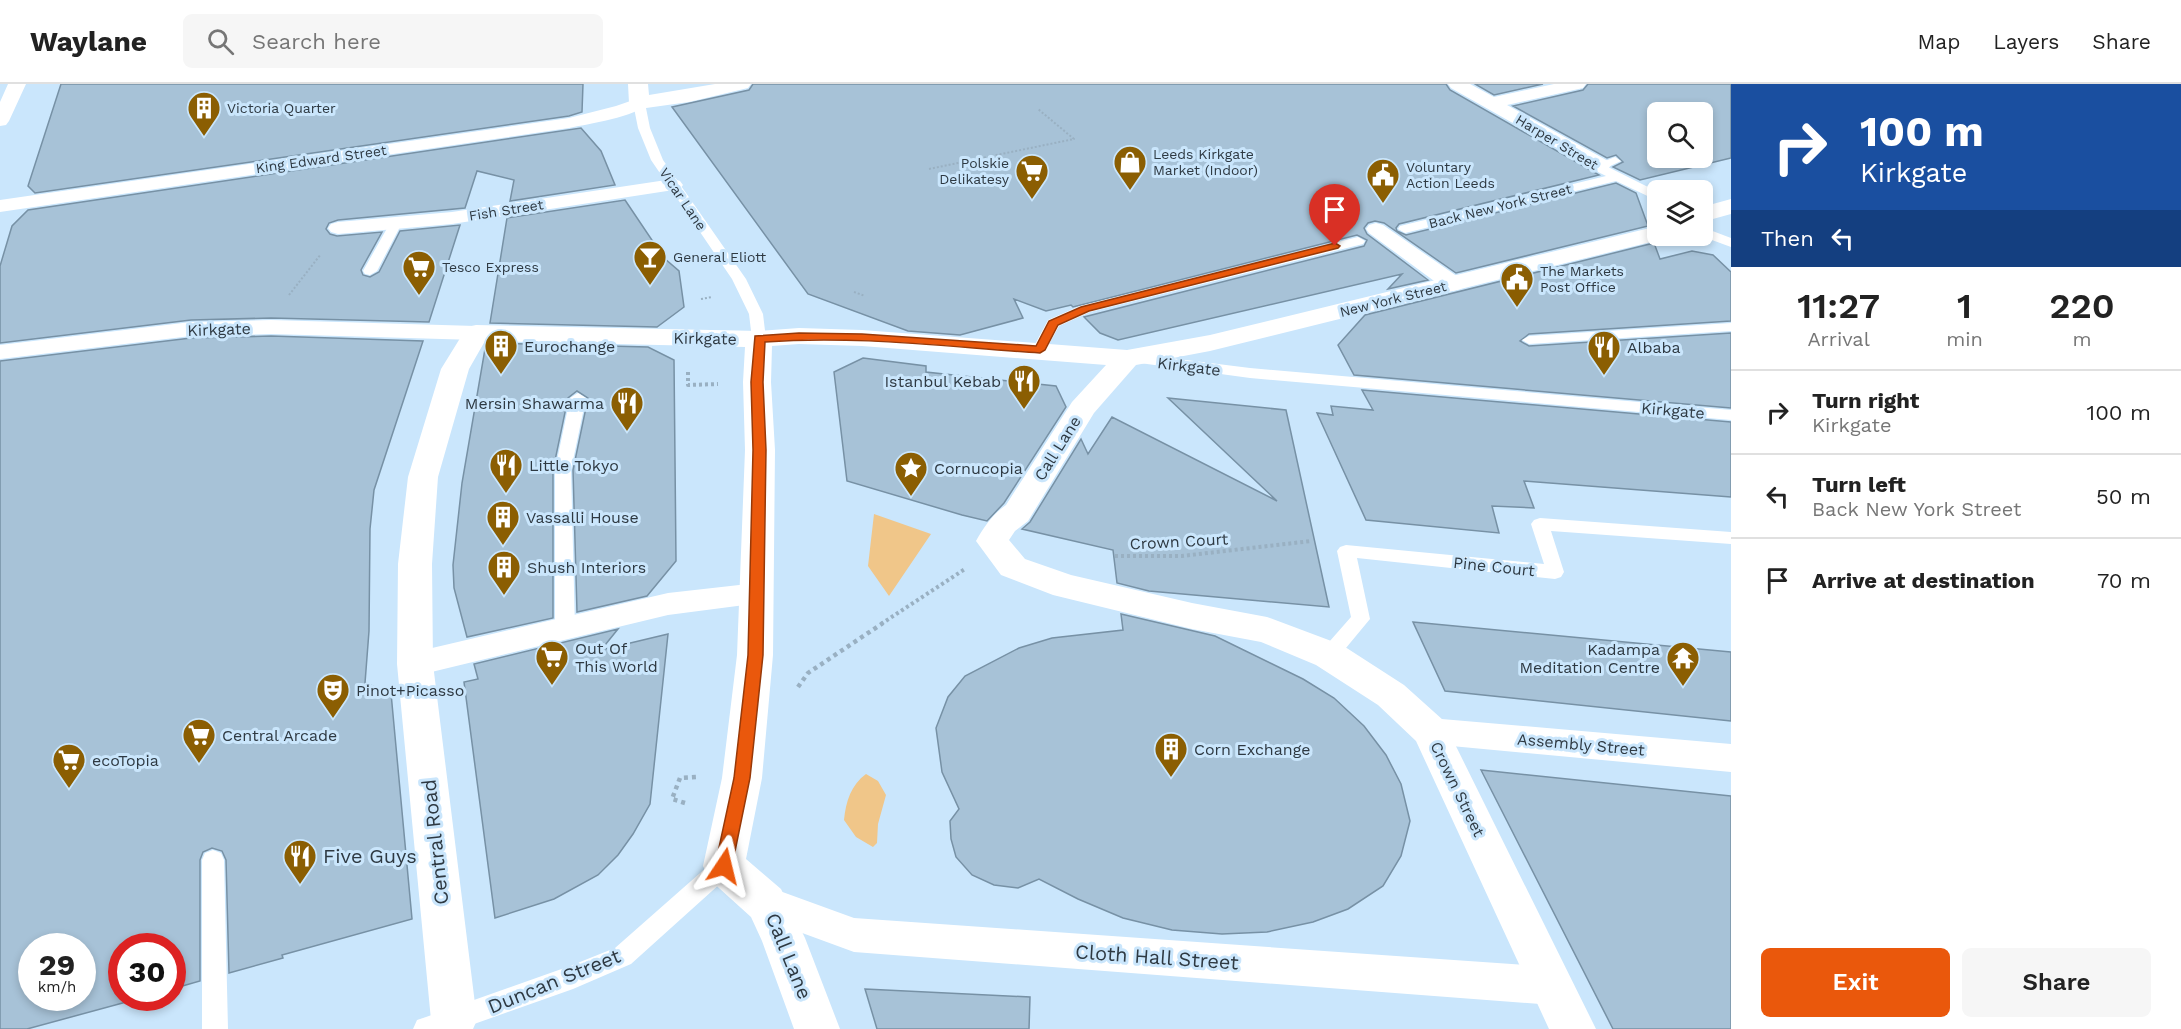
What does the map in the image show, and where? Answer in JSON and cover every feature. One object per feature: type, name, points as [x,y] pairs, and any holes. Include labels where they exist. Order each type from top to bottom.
[{"type":"street","points":[[0,121],[17,84]]},
{"type":"street","points":[[639,94],[689,96],[741,84]]},
{"type":"street","name":"Harper Street","points":[[1457,84],[1611,170]]},
{"type":"street","points":[[1492,103],[1577,84]]},
{"type":"street","name":"King Edward Street","points":[[0,206],[569,123],[622,110],[639,94]]},
{"type":"street","name":"Fish Street","points":[[338,228],[452,218],[673,185]]},
{"type":"street","points":[[1713,212],[1731,206]]},
{"type":"street","name":"Back New York Street","points":[[1358,241],[1380,232],[1405,229]]},
{"type":"street","points":[[1380,232],[1452,284]]},
{"type":"street","name":"New York Street","points":[[1127,358],[1210,343],[1647,235]]},
{"type":"street","name":"Kirkgate","points":[[0,352],[191,329],[271,327],[759,339],[799,336],[862,338],[1127,358]]},
{"type":"street","name":"Central Road","points":[[440,1024],[415,664],[415,564],[423,477],[455,369],[476,333]]},
{"type":"street","points":[[724,866],[742,778],[755,655],[760,450],[757,382],[759,339]]},
{"type":"street","name":"Call Lane","points":[[981,554],[1004,523],[1017,513],[1082,408],[1127,358]]},
{"type":"street","name":"Crown Street","points":[[981,554],[1065,586],[1192,616],[1267,630],[1329,656],[1392,695],[1431,731],[1573,1029]]},
{"type":"street","points":[[415,664],[668,604],[757,594]]},
{"type":"street","name":"Assembly Street","points":[[1431,731],[1731,758]]},
{"type":"street","name":"Call Lane","points":[[724,866],[766,903],[783,938],[817,1029]]},
{"type":"street","name":"Cloth Hall Street","points":[[766,903],[854,934],[1553,986]]},
{"type":"lane","name":"Vicar Lane","points":[[639,94],[644,128],[653,150],[673,185],[739,279],[756,314],[759,339]]},
{"type":"lane","name":"Back New York Street","points":[[1405,229],[1611,170],[1630,170]]},
{"type":"lane","name":"Harper Street","points":[[1611,170],[1647,191]]},
{"type":"lane","points":[[370,271],[396,223]]},
{"type":"lane","points":[[1713,236],[1731,243]]},
{"type":"lane","name":"Back New York Street","points":[[1040,350],[1053,323],[1085,309],[1358,241]]},
{"type":"lane","points":[[1529,340],[1731,327]]},
{"type":"lane","name":"Kirkgate","points":[[1127,358],[1250,373],[1731,416]]},
{"type":"lane","points":[[565,628],[563,470],[578,398]]},
{"type":"lane","name":"Pine Court","points":[[1329,656],[1362,619],[1346,552],[1555,572],[1540,524],[1731,538]]},
{"type":"lane","points":[[213,860],[215,1029]]},
{"type":"lane","name":"Duncan Street","points":[[440,1024],[623,956],[724,866]]},
{"type":"path","points":[[929,169],[1074,139],[1038,109]]},
{"type":"path","points":[[271,327],[277,311],[324,251],[338,228]]},
{"type":"path","points":[[854,292],[864,296]]},
{"type":"path","name":"Crown Court","points":[[1065,586],[1083,557],[1182,556],[1311,541]]},
{"type":"path","points":[[808,673],[981,554]]},
{"type":"path","points":[[685,803],[672,799],[680,778],[694,777]]},
{"type":"shaded area","points":[[874,514],[931,534],[889,596],[868,566]]},
{"type":"shaded area","points":[[866,774],[878,781],[886,795],[878,824],[877,843],[873,847],[856,837],[844,820],[850,794]]},
{"type":"building","name":"Victoria Quarter","points":[[61,84],[583,84],[582,112],[569,116],[35,193],[28,186]]},
{"type":"building","name":"Leeds Kirkgate Market (Indoor)","points":[[753,84],[1446,84],[1450,90],[1599,175],[1399,224],[1397,231],[1406,235],[1616,183],[1636,193],[1647,226],[1456,273],[1384,223],[1375,221],[1368,223],[1364,228],[1367,234],[1428,280],[1388,289],[1402,274],[1118,340],[1100,333],[1084,317],[1364,246],[1367,240],[1357,235],[1073,307],[1071,305],[1046,311],[1014,299],[1023,318],[960,335],[908,331],[808,294],[672,107],[749,90]]},
{"type":"building","points":[[1475,84],[1543,84],[1494,95]]},
{"type":"building","points":[[1588,84],[1731,84],[1731,158],[1713,162],[1713,102],[1647,102],[1647,168],[1690,168],[1640,180],[1613,167],[1623,162],[1616,155],[1607,158],[1513,106],[1583,90]]},
{"type":"building","points":[[581,128],[601,151],[615,185],[510,201],[514,180],[477,171],[465,208],[338,220],[329,223],[326,229],[330,234],[337,236],[382,232],[361,270],[363,275],[370,277],[379,272],[400,231],[460,225],[429,322],[271,318],[191,320],[0,343],[0,266],[12,226],[28,210]]},
{"type":"building","points":[[625,200],[664,258],[679,271],[684,307],[657,327],[490,323],[507,218]]},
{"type":"building","points":[[1647,245],[1655,246],[1660,259],[1692,251],[1713,255],[1731,272],[1731,321],[1529,334],[1520,341],[1529,346],[1731,333],[1731,408],[1354,375],[1338,345],[1365,315]]},
{"type":"building","points":[[271,336],[423,341],[374,490],[370,529],[369,631],[365,683],[391,693],[412,919],[282,955],[283,958],[229,973],[226,860],[222,851],[212,848],[203,852],[200,860],[200,981],[186,985],[186,933],[108,933],[108,1007],[96,1010],[96,933],[18,933],[18,1011],[93,1011],[27,1029],[0,1029],[0,361],[191,338]]},
{"type":"building","points":[[486,343],[648,347],[674,360],[676,561],[647,596],[577,612],[573,470],[588,398],[577,391],[568,398],[553,470],[553,618],[467,637],[454,588],[453,565],[462,483]]},
{"type":"building","points":[[863,358],[926,366],[926,372],[1056,386],[1066,407],[1004,503],[987,521],[962,515],[847,481],[834,372]]},
{"type":"building","points":[[1362,390],[1731,422],[1731,497],[1524,481],[1534,508],[1492,506],[1499,533],[1366,520],[1317,413],[1333,415],[1331,406],[1373,410]]},
{"type":"building","points":[[1168,398],[1286,410],[1329,607],[1149,591],[1117,583],[1113,550],[1022,529],[1030,522],[1081,439],[1088,454],[1112,417],[1277,501]]},
{"type":"building","name":"Corn Exchange","points":[[1121,614],[1215,636],[1303,679],[1334,698],[1364,726],[1386,755],[1401,784],[1410,821],[1401,856],[1383,886],[1348,909],[1313,922],[1267,932],[1222,934],[1172,930],[1123,918],[1039,879],[1018,888],[994,885],[972,875],[956,857],[951,839],[950,821],[959,809],[942,772],[936,728],[948,697],[965,676],[1019,648],[1052,638],[1123,630]]},
{"type":"building","points":[[1413,622],[1731,652],[1731,721],[1445,691]]},
{"type":"building","points":[[618,629],[601,650],[668,634],[650,804],[618,855],[598,875],[554,899],[495,918],[464,682],[478,679],[474,664]]},
{"type":"building","points":[[1481,770],[1731,796],[1731,1029],[1613,1029]]},
{"type":"building","points":[[865,989],[1030,997],[1029,1029],[877,1029]]},
{"type":"place","name":"Victoria Quarter","points":[[204,137]]},
{"type":"place","name":"Leeds Kirkgate Market (Indoor)","points":[[1130,191]]},
{"type":"place","name":"Polskie Delikatesy","points":[[1032,200]]},
{"type":"place","name":"Voluntary Action Leeds","points":[[1383,204]]},
{"type":"place","name":"General Eliott","points":[[650,286]]},
{"type":"place","name":"Tesco Express","points":[[419,296]]},
{"type":"place","name":"The Markets Post Office","points":[[1517,308]]},
{"type":"place","name":"Eurochange","points":[[501,375]]},
{"type":"place","name":"Albaba","points":[[1604,376]]},
{"type":"place","name":"Istanbul Kebab","points":[[1024,410]]},
{"type":"place","name":"Mersin Shawarma","points":[[627,432]]},
{"type":"place","name":"Little Tokyo","points":[[506,494]]},
{"type":"place","name":"Cornucopia","points":[[911,497]]},
{"type":"place","name":"Vassalli House","points":[[503,546]]},
{"type":"place","name":"Shush Interiors","points":[[504,596]]},
{"type":"place","name":"Out Of This World","points":[[552,686]]},
{"type":"place","name":"Kadampa Meditation Centre","points":[[1683,687]]},
{"type":"place","name":"Pinot+Picasso","points":[[333,719]]},
{"type":"place","name":"Central Arcade","points":[[199,764]]},
{"type":"place","name":"Corn Exchange","points":[[1171,778]]},
{"type":"place","name":"ecoTopia","points":[[69,789]]},
{"type":"place","name":"Five Guys","points":[[300,885]]},
{"type":"route","points":[[724,866],[734,808],[742,778],[755,655],[760,450],[757,382],[759,339],[799,336],[862,338],[1040,350],[1053,323],[1085,309],[1335,246]]}]
